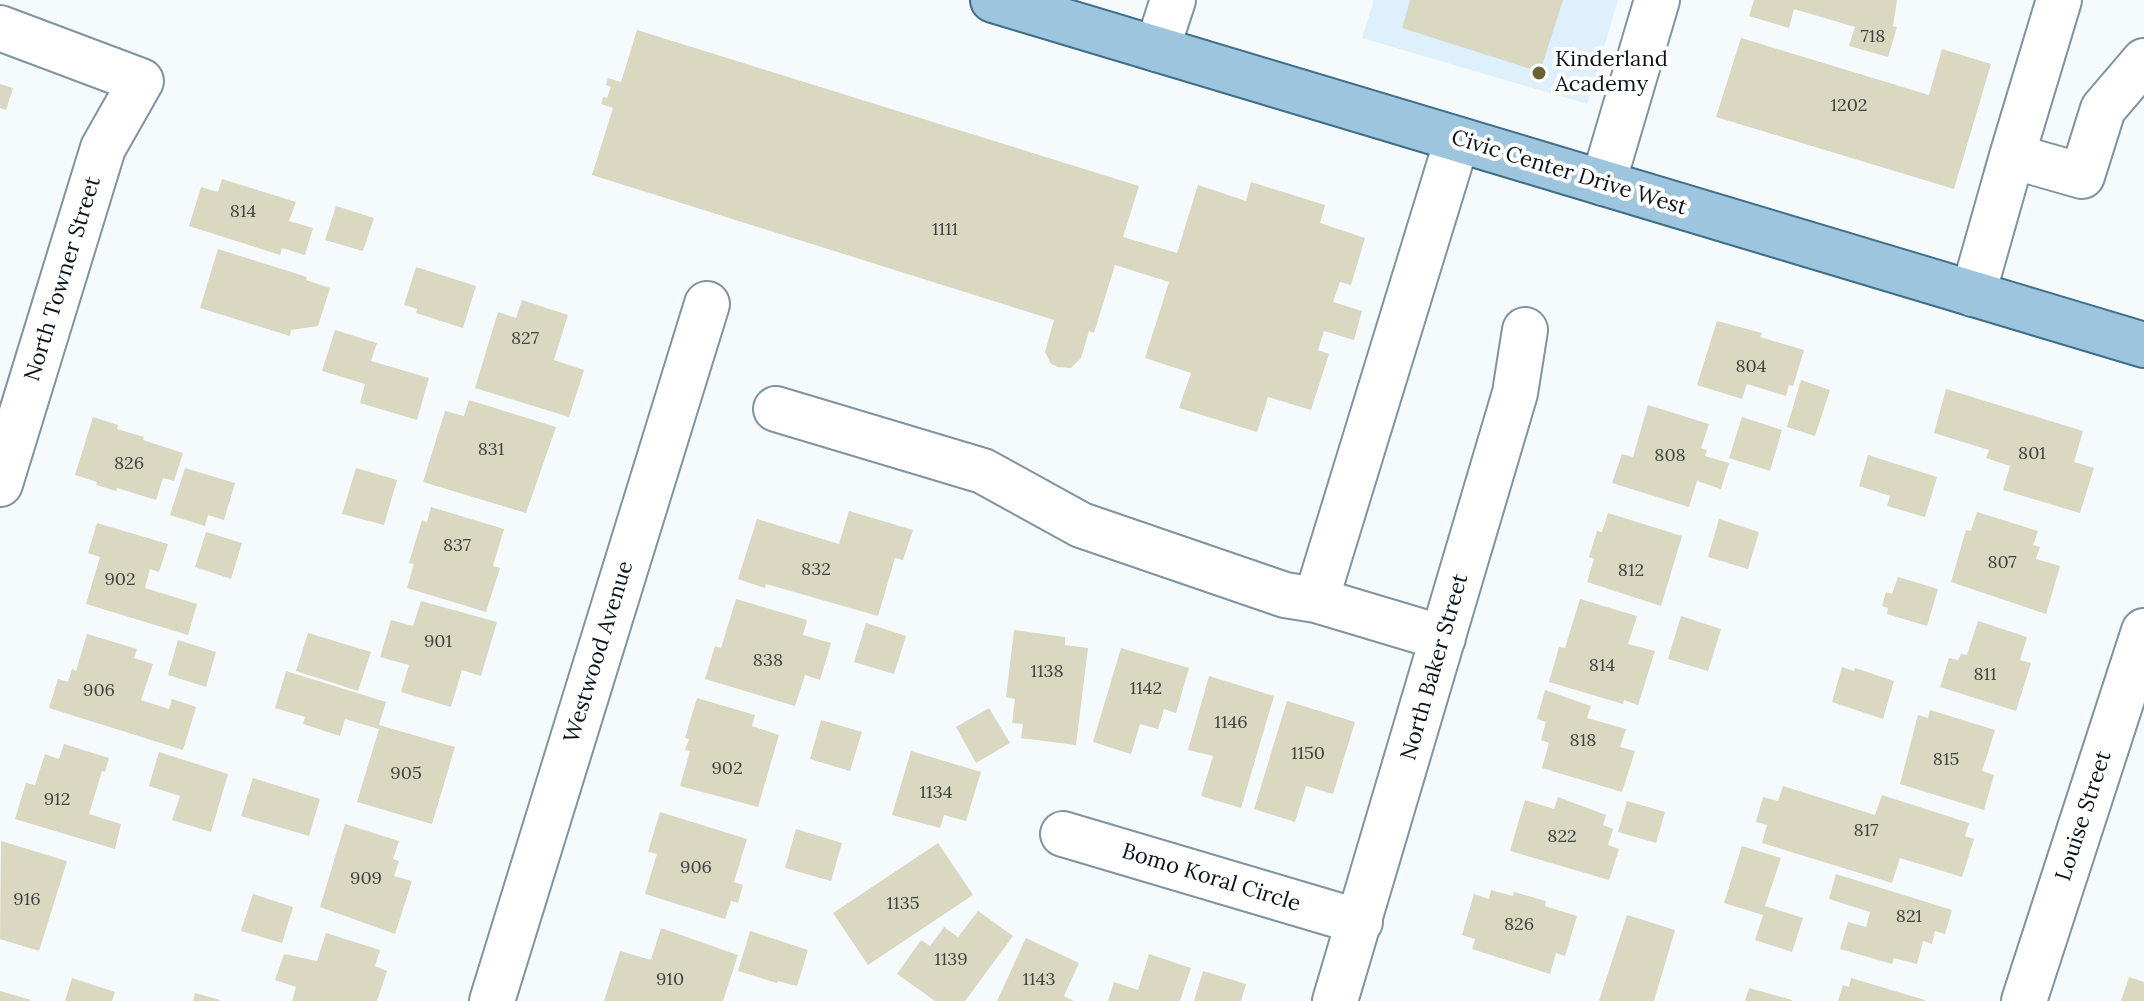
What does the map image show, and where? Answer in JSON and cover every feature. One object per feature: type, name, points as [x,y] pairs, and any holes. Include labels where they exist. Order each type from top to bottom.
[{"type":"main road","name":"Civic Center Drive West","points":[[993,0],[2144,345]]},
{"type":"street","points":[[1157,49],[1173,0]]},
{"type":"street","points":[[1603,183],[1657,0]]},
{"type":"street","points":[[1973,294],[2059,0]]},
{"type":"street","name":"North Towner Street","points":[[0,28],[141,81],[103,148],[0,484]]},
{"type":"street","points":[[2012,156],[2082,176],[2103,109],[2144,61]]},
{"type":"street","points":[[1316,600],[1457,140]]},
{"type":"street","name":"Westwood Avenue","points":[[492,1001],[707,304]]},
{"type":"street","name":"North Baker Street","points":[[1335,1001],[1515,393],[1525,330]]},
{"type":"street","points":[[776,409],[983,471],[1081,525],[1285,595],[1316,600],[1443,638]]},
{"type":"street","name":"Louise Street","points":[[2024,1001],[2144,631]]},
{"type":"street","name":"Bomo Koral Circle","points":[[1063,834],[1360,922]]},
{"type":"shaded area","name":"Kinderland Academy","points":[[1374,0],[1618,0],[1587,104],[1362,38]]},
{"type":"building","points":[[1410,0],[1563,0],[1540,72],[1402,28]]},
{"type":"building","points":[[1754,0],[1897,0],[1893,26],[1897,27],[1888,57],[1849,46],[1855,27],[1794,9],[1789,28],[1749,16]]},
{"type":"building","points":[[637,30],[1139,186],[1123,237],[1177,253],[1198,185],[1246,201],[1251,182],[1325,205],[1320,223],[1365,238],[1351,285],[1340,282],[1333,302],[1362,311],[1354,340],[1324,331],[1318,350],[1329,354],[1311,410],[1268,397],[1257,432],[1179,408],[1191,373],[1145,358],[1169,282],[1115,265],[1094,333],[1089,331],[1081,358],[1071,368],[1058,367],[1051,364],[1045,352],[1054,320],[592,175],[613,108],[601,104],[611,87],[606,85],[608,78],[621,82]]},
{"type":"building","points":[[1741,38],[1929,95],[1942,49],[1991,64],[1954,189],[1716,117]]},
{"type":"building","points":[[0,84],[13,88],[6,110],[0,108]]},
{"type":"building","points":[[222,179],[296,202],[289,221],[313,228],[305,255],[282,248],[280,255],[189,226],[201,187],[218,192]]},
{"type":"building","points":[[336,206],[374,218],[363,251],[325,240]]},
{"type":"building","points":[[218,249],[307,277],[306,280],[330,288],[318,326],[291,330],[290,336],[200,308]]},
{"type":"building","points":[[416,267],[476,286],[463,328],[416,313],[417,309],[404,305]]},
{"type":"building","points":[[522,300],[568,315],[554,360],[584,370],[569,417],[475,388],[498,312],[516,318]]},
{"type":"building","points":[[1717,321],[1762,333],[1760,337],[1804,350],[1793,386],[1789,385],[1786,396],[1747,384],[1742,399],[1697,385]]},
{"type":"building","points":[[335,330],[377,343],[371,361],[429,378],[417,420],[360,403],[365,384],[322,371]]},
{"type":"building","points":[[1801,380],[1830,390],[1815,436],[1787,427]]},
{"type":"building","points":[[1946,389],[2083,431],[2074,462],[2094,468],[2080,513],[2003,490],[2010,466],[1986,458],[1989,450],[1934,433]]},
{"type":"building","points":[[469,400],[556,427],[526,513],[423,482],[445,411],[464,416]]},
{"type":"building","points":[[1648,405],[1709,424],[1701,448],[1707,450],[1705,456],[1729,463],[1721,489],[1697,481],[1689,507],[1612,483],[1622,454],[1633,457]]},
{"type":"building","points":[[93,417],[118,425],[117,429],[144,437],[143,440],[183,453],[174,481],[163,478],[156,500],[96,485],[97,482],[75,475]]},
{"type":"building","points":[[1742,417],[1782,430],[1770,471],[1729,458]]},
{"type":"building","points":[[1868,455],[1937,477],[1925,517],[1887,506],[1890,496],[1859,486]]},
{"type":"building","points":[[185,468],[235,483],[224,520],[208,515],[205,526],[170,515]]},
{"type":"building","points":[[356,468],[397,480],[384,525],[342,514]]},
{"type":"building","points":[[431,507],[504,529],[493,566],[500,568],[486,612],[407,588],[414,564],[409,563],[422,520],[427,522]]},
{"type":"building","points":[[849,511],[913,530],[903,560],[895,558],[878,616],[738,579],[757,519],[839,544]]},
{"type":"building","points":[[1977,512],[2038,531],[2033,545],[2040,547],[2036,559],[2060,566],[2046,614],[1951,582],[1966,530],[1971,531]]},
{"type":"building","points":[[1608,513],[1682,536],[1661,606],[1587,582],[1594,559],[1589,557],[1597,531],[1602,532]]},
{"type":"building","points":[[1719,519],[1759,532],[1748,569],[1708,557]]},
{"type":"building","points":[[97,523],[168,544],[159,572],[150,569],[145,588],[197,604],[188,635],[86,604],[100,557],[88,553]]},
{"type":"building","points":[[206,532],[242,543],[231,579],[195,567]]},
{"type":"building","points":[[1898,577],[1938,589],[1927,626],[1887,614],[1888,608],[1882,606],[1886,592],[1892,594]]},
{"type":"building","points":[[736,599],[807,620],[803,635],[831,643],[820,680],[805,675],[795,706],[705,679],[715,646],[721,648]]},
{"type":"building","points":[[1580,599],[1637,616],[1628,644],[1655,651],[1638,705],[1624,700],[1623,704],[1549,682],[1559,647],[1565,648]]},
{"type":"building","points":[[421,601],[497,622],[481,676],[462,670],[451,707],[401,692],[409,665],[380,657],[391,620],[413,626]]},
{"type":"building","points":[[1681,616],[1721,629],[1708,671],[1668,659]]},
{"type":"building","points":[[1978,621],[2027,637],[2020,660],[2031,663],[2016,711],[1940,687],[1949,658],[1958,660],[1961,654],[1967,655]]},
{"type":"building","points":[[866,623],[906,636],[894,674],[854,662]]},
{"type":"building","points":[[1014,630],[1065,637],[1065,645],[1088,648],[1076,745],[1021,738],[1023,724],[1012,723],[1015,699],[1006,697]]},
{"type":"building","points":[[308,633],[371,652],[358,691],[296,671]]},
{"type":"building","points":[[87,634],[137,649],[134,658],[153,664],[141,700],[169,709],[172,699],[196,707],[183,750],[49,708],[58,679],[68,682],[72,669],[76,671]]},
{"type":"building","points":[[178,640],[216,652],[206,687],[168,675]]},
{"type":"building","points":[[1121,648],[1189,668],[1176,713],[1164,709],[1158,729],[1140,724],[1131,754],[1093,742]]},
{"type":"building","points":[[1842,667],[1854,671],[1855,668],[1894,681],[1883,719],[1832,702]]},
{"type":"building","points":[[286,671],[386,702],[379,725],[455,747],[432,824],[357,802],[379,729],[345,719],[340,736],[303,724],[305,717],[275,708]]},
{"type":"building","points":[[1209,676],[1274,696],[1241,808],[1201,796],[1213,756],[1188,750]]},
{"type":"building","points":[[1545,690],[1591,706],[1587,718],[1626,729],[1620,747],[1635,751],[1622,792],[1542,768],[1549,743],[1541,740],[1546,722],[1537,719]]},
{"type":"building","points":[[697,698],[755,715],[752,726],[779,735],[758,807],[680,786],[690,751],[685,750],[689,739],[685,738]]},
{"type":"building","points":[[1287,701],[1355,722],[1333,794],[1306,786],[1295,822],[1254,809]]},
{"type":"building","points":[[989,708],[1010,743],[976,763],[956,727]]},
{"type":"building","points":[[1930,710],[1995,730],[1982,771],[1994,775],[1984,810],[1900,784],[1918,715],[1928,718]]},
{"type":"building","points":[[821,720],[862,732],[850,771],[810,759]]},
{"type":"building","points":[[64,744],[109,758],[89,814],[121,824],[115,849],[15,819],[26,783],[35,785],[45,754],[59,759]]},
{"type":"building","points":[[911,751],[981,772],[966,821],[944,815],[940,828],[892,815]]},
{"type":"building","points":[[159,752],[228,774],[211,832],[172,820],[180,796],[149,786]]},
{"type":"building","points":[[253,778],[320,799],[309,836],[241,816]]},
{"type":"building","points":[[1783,786],[1875,815],[1882,795],[1969,823],[1965,836],[1974,839],[1962,877],[1900,858],[1892,883],[1762,843],[1767,825],[1756,822],[1763,797],[1778,801]]},
{"type":"building","points":[[1558,797],[1606,815],[1603,825],[1613,829],[1608,845],[1619,849],[1609,880],[1510,851],[1525,800],[1554,809]]},
{"type":"building","points":[[1627,801],[1665,812],[1656,843],[1618,832]]},
{"type":"building","points":[[660,812],[747,839],[734,882],[743,885],[738,903],[731,901],[725,919],[645,894],[657,854],[648,852]]},
{"type":"building","points":[[345,824],[399,841],[393,859],[399,861],[394,876],[412,881],[395,934],[320,907]]},
{"type":"building","points":[[796,829],[842,843],[831,881],[785,868]]},
{"type":"building","points":[[1,841],[67,861],[39,951],[0,939]]},
{"type":"building","points":[[938,843],[973,895],[868,965],[833,913]]},
{"type":"building","points":[[1742,846],[1781,858],[1765,906],[1803,918],[1792,952],[1755,940],[1763,915],[1724,903]]},
{"type":"building","points":[[1836,874],[1952,910],[1945,934],[1935,931],[1932,944],[1923,941],[1917,964],[1894,958],[1892,964],[1840,949],[1848,922],[1866,927],[1870,912],[1829,899]]},
{"type":"building","points":[[1491,890],[1513,896],[1514,892],[1546,901],[1545,906],[1577,916],[1565,956],[1556,953],[1550,974],[1472,949],[1475,939],[1462,935],[1474,894],[1489,899]]},
{"type":"building","points":[[253,894],[293,907],[282,943],[241,931]]},
{"type":"building","points":[[978,911],[1013,936],[965,1001],[935,1001],[897,974],[921,940],[930,946],[944,927],[958,937]]},
{"type":"building","points":[[1627,915],[1675,930],[1654,1001],[1599,1001]]},
{"type":"building","points":[[661,928],[738,955],[723,1001],[604,1001],[620,951],[651,960]]},
{"type":"building","points":[[750,931],[808,950],[797,986],[738,971]]},
{"type":"building","points":[[326,933],[380,950],[375,966],[387,971],[377,1001],[292,1001],[296,987],[275,980],[284,954],[317,961]]},
{"type":"building","points":[[1026,938],[1079,963],[1064,996],[1074,1001],[997,1001]]},
{"type":"building","points":[[1149,954],[1191,968],[1180,1001],[1108,1001],[1114,982],[1138,990]]},
{"type":"building","points":[[1203,971],[1246,984],[1241,1001],[1194,1001]]},
{"type":"building","points":[[2129,977],[2144,982],[2144,1001],[2121,1001]]},
{"type":"building","points":[[72,978],[115,992],[112,1001],[65,1001]]},
{"type":"building","points":[[1851,978],[1925,1001],[1838,1001],[1843,985],[1849,987]]},
{"type":"building","points":[[1749,988],[1792,1000],[1792,1001],[1745,1001]]},
{"type":"building","points":[[0,991],[31,1000],[0,1001]]},
{"type":"building","points":[[195,993],[220,1000],[220,1001],[193,1001]]},
{"type":"place","name":"Kinderland Academy","points":[[1539,73]]}]
